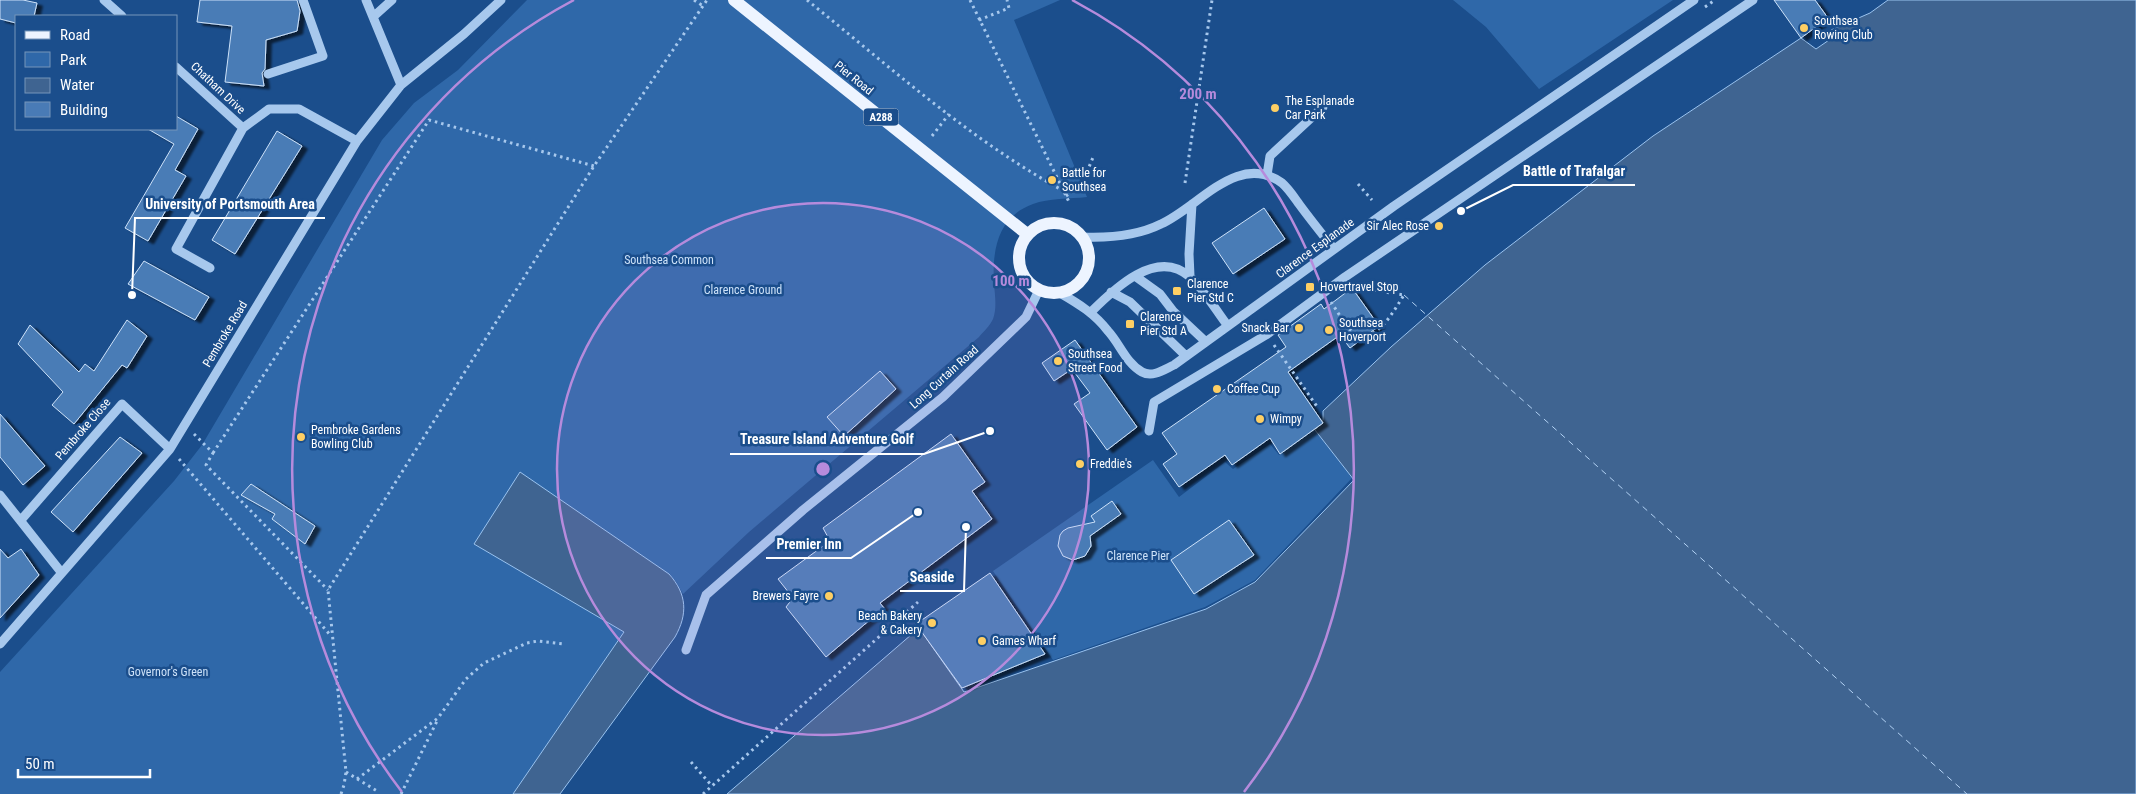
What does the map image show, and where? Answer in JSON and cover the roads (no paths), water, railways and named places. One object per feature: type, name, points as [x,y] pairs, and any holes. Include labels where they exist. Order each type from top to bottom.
[{"type":"main road","name":"Pier Road","points":[[734,0],[1027,234]]},
{"type":"main road","points":[[1056,222],[1071,227],[1083,237],[1088,248],[1089,260],[1087,271],[1081,281],[1072,289],[1060,293],[1049,293],[1039,290],[1030,284],[1023,275],[1019,265],[1021,244],[1027,234],[1046,223],[1056,222]]},
{"type":"street","points":[[104,0],[121,15]]},
{"type":"street","points":[[268,74],[322,56],[303,0]]},
{"type":"street","points":[[366,0],[401,85]]},
{"type":"street","points":[[373,17],[392,0]]},
{"type":"street","name":"Pembroke Road","points":[[0,644],[170,448],[357,141],[401,85],[464,34],[501,0]]},
{"type":"street","name":"Clarence Esplanade","points":[[1060,293],[1091,312],[1110,332],[1130,362],[1144,374],[1158,373],[1206,342],[1394,206],[1694,0]]},
{"type":"street","points":[[1149,431],[1154,402],[1266,335],[1345,277],[1754,0]]},
{"type":"street","name":"Chatham Drive","points":[[178,69],[243,128]]},
{"type":"street","points":[[1267,175],[1270,156],[1323,107]]},
{"type":"street","name":"Chatham Drive","points":[[210,268],[176,249],[243,128],[269,109],[299,109],[357,141]]},
{"type":"street","points":[[1083,237],[1106,238],[1126,235],[1161,224],[1231,177],[1248,173],[1267,175],[1283,184],[1334,249]]},
{"type":"street","points":[[1190,276],[1189,254],[1192,204]]},
{"type":"street","points":[[1091,312],[1111,292],[1135,276],[1154,267],[1171,267],[1190,276],[1228,326]]},
{"type":"street","points":[[1135,276],[1160,294],[1173,311],[1206,342]]},
{"type":"street","name":"Long Curtain Road","points":[[686,650],[706,595],[737,566],[943,397],[1026,317],[1039,290]]},
{"type":"street","points":[[1111,292],[1130,302],[1149,323],[1186,356]]},
{"type":"street","name":"Pembroke Close","points":[[21,520],[122,404],[170,448]]},
{"type":"street","points":[[0,495],[61,572]]},
{"type":"water","points":[[1888,0],[2136,0],[2136,794],[727,794],[919,628],[964,692],[1206,609],[1255,582],[1354,480],[1315,430],[1323,420],[1323,411],[1391,347],[1485,265],[1653,136],[1801,38],[1816,49],[1832,38],[1831,30],[1870,13]]},
{"type":"water","points":[[520,472],[669,574],[679,589],[684,604],[682,620],[675,637],[560,794],[513,794],[624,632],[474,544]]},
{"type":"place","name":"Southsea Rowing Club","points":[[1804,28]]},
{"type":"place","name":"The Esplanade Car Park","points":[[1275,108]]},
{"type":"place","name":"Battle for Southsea","points":[[1052,180]]},
{"type":"place","name":"Battle of Trafalgar","points":[[1461,211]]},
{"type":"place","name":"Sir Alec Rose","points":[[1439,226]]},
{"type":"place","name":"Hovertravel Stop","points":[[1310,287]]},
{"type":"place","name":"Clarence Pier Std C","points":[[1177,291]]},
{"type":"place","name":"University of Portsmouth Area","points":[[132,295]]},
{"type":"place","name":"Clarence Pier Std A","points":[[1130,324]]},
{"type":"place","name":"Snack Bar","points":[[1299,328]]},
{"type":"place","name":"Southsea Hoverport","points":[[1329,330]]},
{"type":"place","name":"Southsea Street Food","points":[[1058,361]]},
{"type":"place","name":"Coffee Cup","points":[[1217,389]]},
{"type":"place","name":"Wimpy","points":[[1260,419]]},
{"type":"place","name":"Treasure Island Adventure Golf","points":[[990,431]]},
{"type":"place","name":"Pembroke Gardens Bowling Club","points":[[301,437]]},
{"type":"place","name":"Freddie's","points":[[1080,464]]},
{"type":"place","name":"Premier Inn","points":[[918,512]]},
{"type":"place","name":"Seaside","points":[[966,527]]},
{"type":"place","name":"Brewers Fayre","points":[[829,596]]},
{"type":"place","name":"Beach Bakery & Cakery","points":[[932,623]]},
{"type":"place","name":"Games Wharf","points":[[982,641]]},
{"type":"park label","name":"Southsea Common","points":[[669,260]]},
{"type":"park label","name":"Clarence Ground","points":[[743,290]]},
{"type":"park label","name":"Clarence Pier","points":[[1138,556]]},
{"type":"park label","name":"Governor's Green","points":[[168,672]]}]
